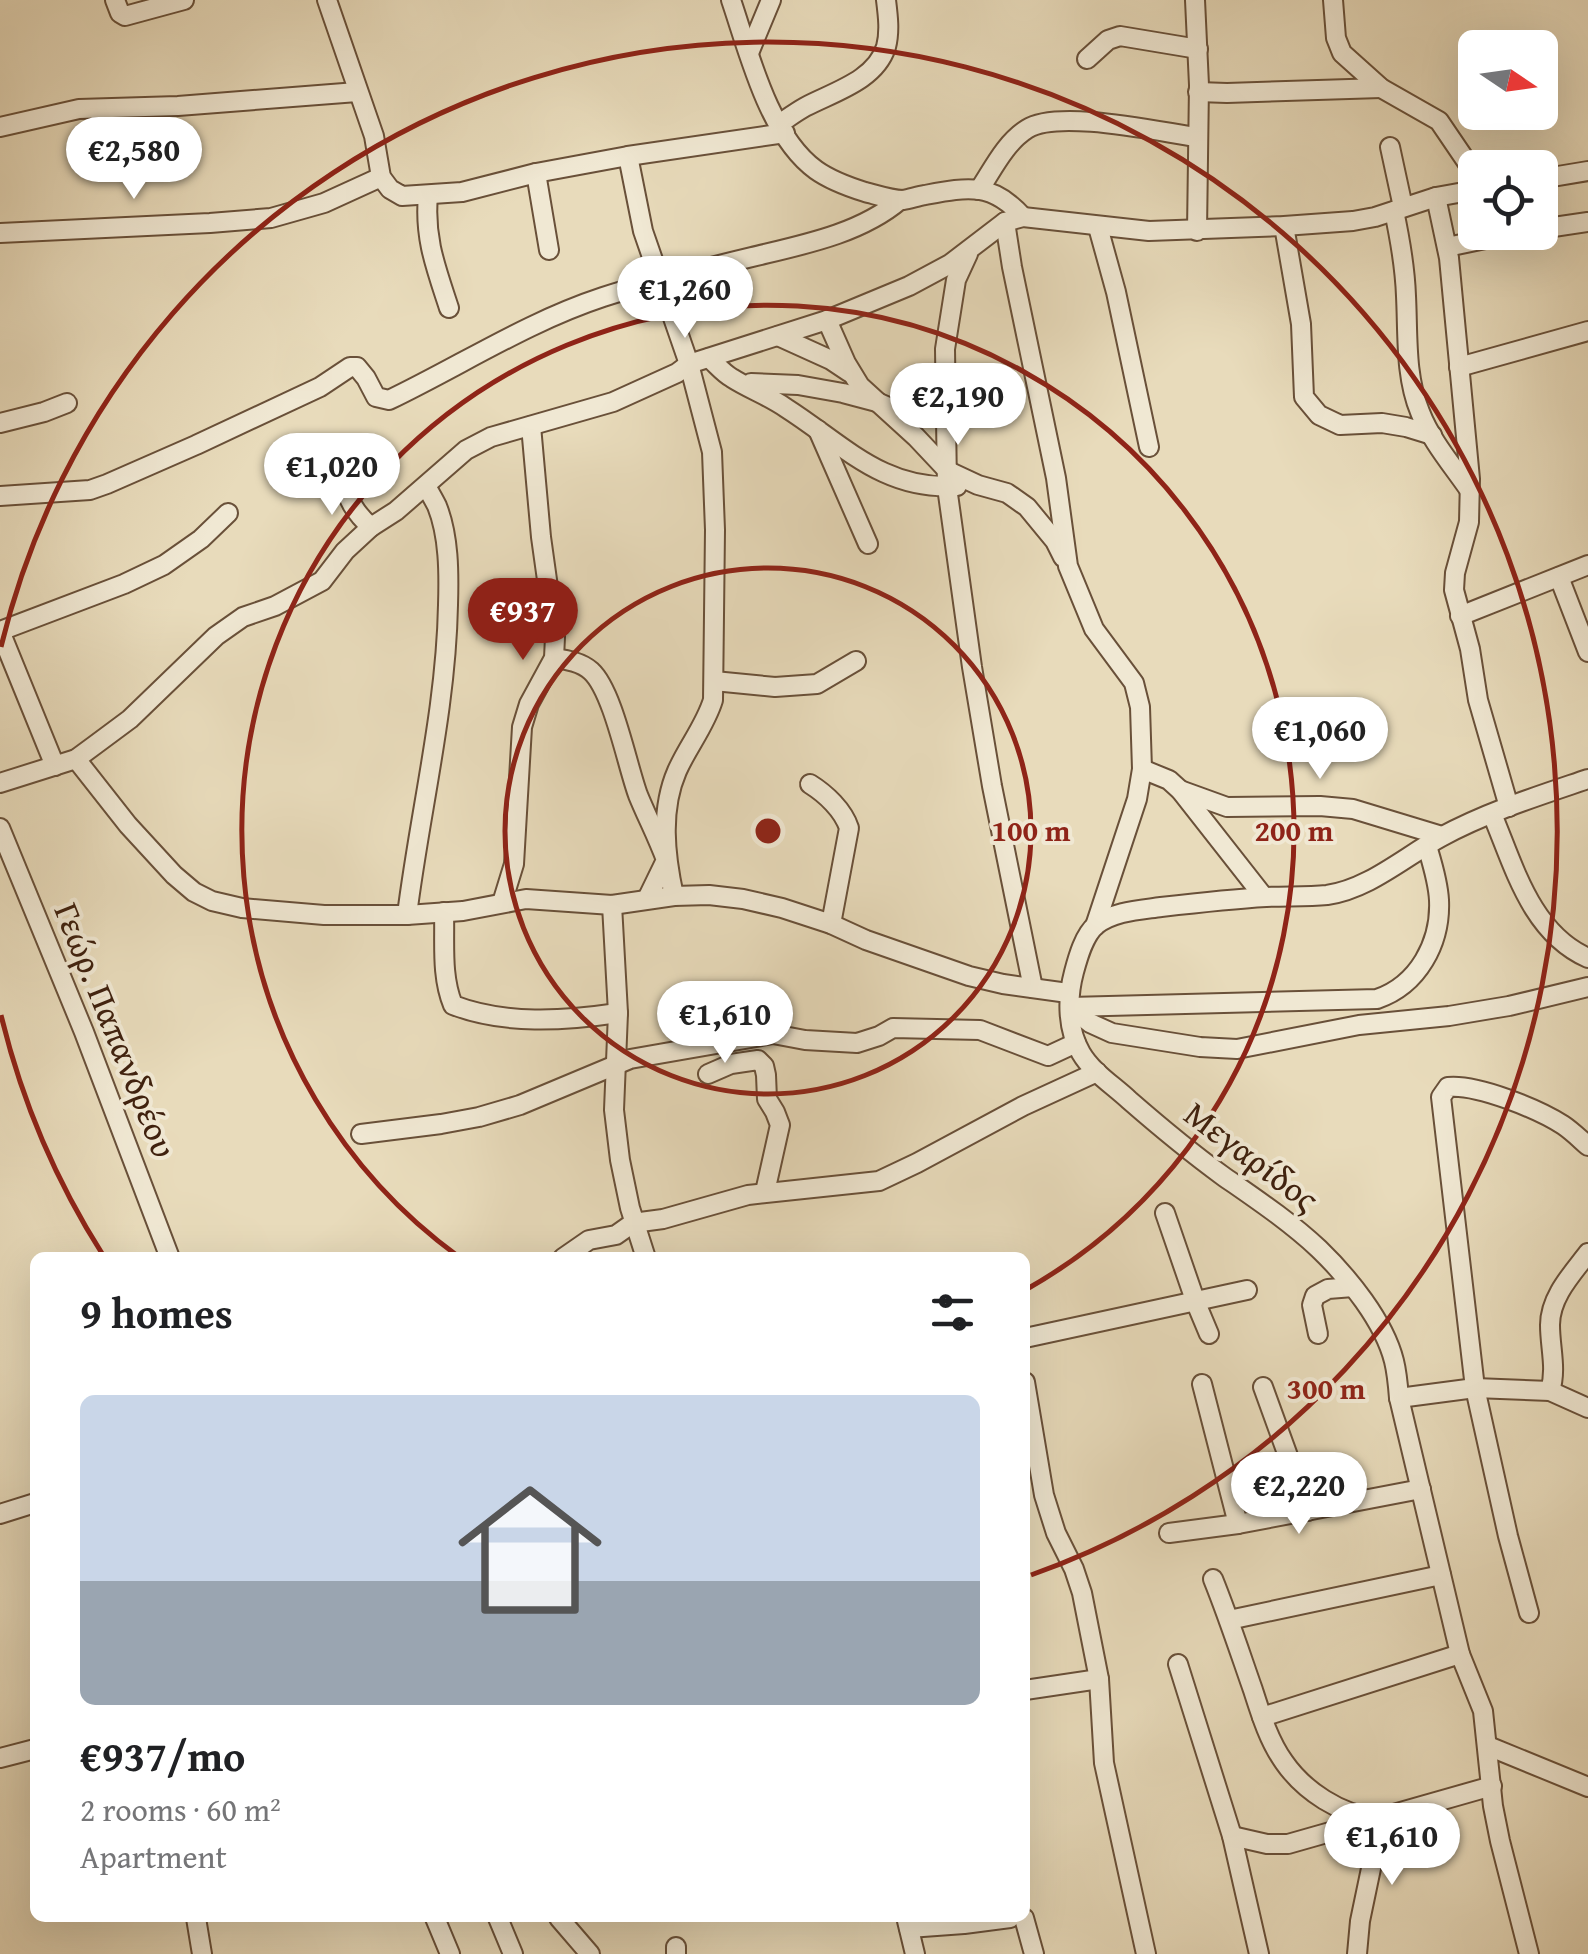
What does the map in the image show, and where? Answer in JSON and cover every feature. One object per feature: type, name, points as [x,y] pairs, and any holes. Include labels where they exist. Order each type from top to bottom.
[{"type":"street","points":[[115,0],[125,16],[184,0]]},
{"type":"street","points":[[327,0],[374,136],[381,177],[402,196],[462,192],[536,173],[782,128],[801,109],[864,77],[878,62],[889,31],[886,0]]},
{"type":"street","points":[[732,0],[749,52],[782,128],[817,171],[853,188],[900,200],[980,190],[1009,201],[1014,220],[1012,267],[1056,478],[1068,566]]},
{"type":"street","points":[[749,52],[771,0]]},
{"type":"street","points":[[1195,0],[1197,231]]},
{"type":"street","points":[[1333,0],[1336,38],[1342,54],[1381,88],[1439,121],[1459,150]]},
{"type":"street","points":[[1086,60],[1108,40],[1120,36],[1198,49]]},
{"type":"street","points":[[1198,92],[1381,88]]},
{"type":"street","points":[[0,127],[79,109],[178,106],[358,92]]},
{"type":"street","points":[[980,190],[1004,150],[1024,130],[1038,123],[1110,124],[1198,138]]},
{"type":"street","points":[[1390,147],[1399,209],[1410,369],[1420,411],[1432,436],[1470,492]]},
{"type":"street","points":[[628,156],[642,231],[689,364],[712,452],[715,530],[713,700],[708,717],[678,770],[666,825],[666,860],[647,899]]},
{"type":"street","points":[[1558,175],[1588,171]]},
{"type":"street","points":[[536,173],[549,250]]},
{"type":"street","points":[[0,233],[270,218],[334,199],[381,177]]},
{"type":"street","points":[[0,784],[76,759],[130,719],[216,636],[242,617],[275,606],[322,581],[371,526],[396,511],[466,450],[492,437],[613,402],[689,364],[827,320],[909,286],[950,264],[1014,220],[1149,231],[1284,226],[1353,221],[1458,193]]},
{"type":"street","points":[[428,196],[426,232],[449,308]]},
{"type":"street","points":[[1436,197],[1460,367],[1470,492],[1454,590],[1470,649],[1500,810],[1522,885],[1552,934],[1588,958]]},
{"type":"street","points":[[0,496],[90,490],[107,484],[320,387],[350,367],[357,367],[376,397],[389,400],[566,311],[659,280],[819,240],[870,221],[900,200]]},
{"type":"street","points":[[1558,226],[1588,222]]},
{"type":"street","points":[[1284,226],[1300,324],[1304,398],[1318,415],[1340,425],[1382,424],[1432,436]]},
{"type":"street","points":[[1098,227],[1149,447]]},
{"type":"street","points":[[1446,247],[1458,245]]},
{"type":"street","points":[[971,248],[956,280],[945,349],[947,479],[980,718],[1032,988]]},
{"type":"street","points":[[827,320],[860,386],[916,437],[947,479]]},
{"type":"street","points":[[1460,367],[1588,331]]},
{"type":"street","points":[[778,336],[831,360],[853,375]]},
{"type":"street","points":[[709,358],[729,377],[784,406],[892,476],[910,483],[947,479],[1008,493],[1027,507],[1056,541],[1068,566]]},
{"type":"street","points":[[741,382],[798,386],[877,402],[900,412],[947,414]]},
{"type":"street","points":[[0,423],[67,402]]},
{"type":"street","points":[[502,903],[514,864],[522,727],[529,704],[554,658],[555,637],[531,426]]},
{"type":"street","points":[[818,429],[868,544]]},
{"type":"street","points":[[344,480],[348,500],[371,526]]},
{"type":"street","points":[[407,914],[442,704],[448,632],[447,552],[438,508],[426,486]]},
{"type":"street","points":[[55,766],[0,631],[164,565],[201,539],[228,513]]},
{"type":"street","points":[[1460,616],[1588,565]]},
{"type":"street","name":"Μεγαρίδος","points":[[1068,566],[1094,629],[1134,683],[1140,707],[1142,769],[1128,831],[1095,926],[1077,960],[1070,1000],[1076,1044],[1097,1072],[1171,1137],[1290,1222],[1354,1287],[1379,1325],[1394,1361],[1399,1398],[1460,1654],[1483,1711],[1493,1806],[1530,1954]]},
{"type":"street","points":[[1559,576],[1588,652]]},
{"type":"street","points":[[554,658],[583,666],[602,688],[640,799],[666,860],[674,896]]},
{"type":"street","points":[[714,681],[775,687],[816,684],[856,662]]},
{"type":"street","points":[[76,759],[174,875],[212,901],[282,913],[407,914],[526,899],[612,905],[674,896],[744,898],[831,924],[969,976],[1070,1000],[1377,999],[1395,993],[1426,960],[1436,936],[1440,902],[1434,841]]},
{"type":"street","points":[[1142,769],[1169,780],[1180,790],[1264,897]]},
{"type":"street","points":[[1095,926],[1132,911],[1264,897],[1328,895],[1364,883],[1434,841],[1500,810],[1588,780]]},
{"type":"street","points":[[810,784],[822,792],[849,828],[831,924]]},
{"type":"street","points":[[1180,790],[1228,806],[1353,810],[1434,841]]},
{"type":"street","name":"Γεώρ. Παπανδρέου","points":[[0,828],[84,1032],[168,1252]]},
{"type":"street","points":[[612,905],[618,1013],[614,1110],[620,1160],[644,1252]]},
{"type":"street","points":[[444,912],[444,964],[454,1005],[474,1012],[536,1019],[574,1020],[618,1013]]},
{"type":"street","points":[[1070,1000],[1090,1023],[1112,1034],[1200,1047],[1237,1048],[1359,1025],[1509,1006],[1588,987]]},
{"type":"street","points":[[362,1134],[479,1117],[520,1105],[645,1055],[772,1034],[856,1043],[893,1028],[980,1030],[1048,1056],[1076,1044]]},
{"type":"street","points":[[708,1074],[750,1060],[758,1060],[764,1066],[767,1099],[780,1126],[765,1192]]},
{"type":"street","points":[[572,1252],[589,1240],[616,1234],[634,1223],[664,1219],[748,1195],[870,1182],[890,1176],[1097,1072]]},
{"type":"street","points":[[1529,1614],[1475,1388],[1441,1097],[1448,1087],[1458,1086],[1492,1094],[1562,1125],[1588,1146]]},
{"type":"street","points":[[1165,1214],[1209,1334]]},
{"type":"street","points":[[1550,1391],[1554,1373],[1550,1321],[1554,1305],[1588,1253]]},
{"type":"street","points":[[1318,1334],[1312,1305],[1315,1296],[1328,1289],[1354,1287]]},
{"type":"street","points":[[1030,1337],[1247,1290]]},
{"type":"street","points":[[1202,1384],[1238,1524]]},
{"type":"street","points":[[1262,1388],[1308,1512]]},
{"type":"street","points":[[1399,1398],[1475,1388],[1550,1391],[1588,1408]]},
{"type":"street","points":[[1030,1412],[1044,1495],[1082,1593],[1099,1678],[1104,1762],[1146,1954]]},
{"type":"street","points":[[1169,1533],[1308,1512],[1421,1489]]},
{"type":"street","points":[[0,1514],[30,1505]]},
{"type":"street","points":[[1230,1620],[1441,1576]]},
{"type":"street","points":[[1213,1579],[1262,1717],[1285,1764],[1308,1788],[1348,1812],[1379,1817]]},
{"type":"street","points":[[1262,1717],[1460,1654]]},
{"type":"street","points":[[1178,1664],[1232,1836],[1259,1954]]},
{"type":"street","points":[[1030,1689],[1099,1678]]},
{"type":"street","points":[[1488,1746],[1588,1787]]},
{"type":"street","points":[[0,1758],[30,1750]]},
{"type":"street","points":[[1232,1836],[1288,1844],[1492,1786]]},
{"type":"street","points":[[1357,1954],[1379,1817]]},
{"type":"street","points":[[197,1922],[202,1954]]},
{"type":"street","points":[[437,1922],[450,1954]]},
{"type":"street","points":[[500,1922],[512,1954]]},
{"type":"street","points":[[562,1922],[590,1954]]},
{"type":"street","points":[[915,1954],[907,1923],[979,1922]]},
{"type":"street","points":[[1025,1922],[1034,1954]]}]
